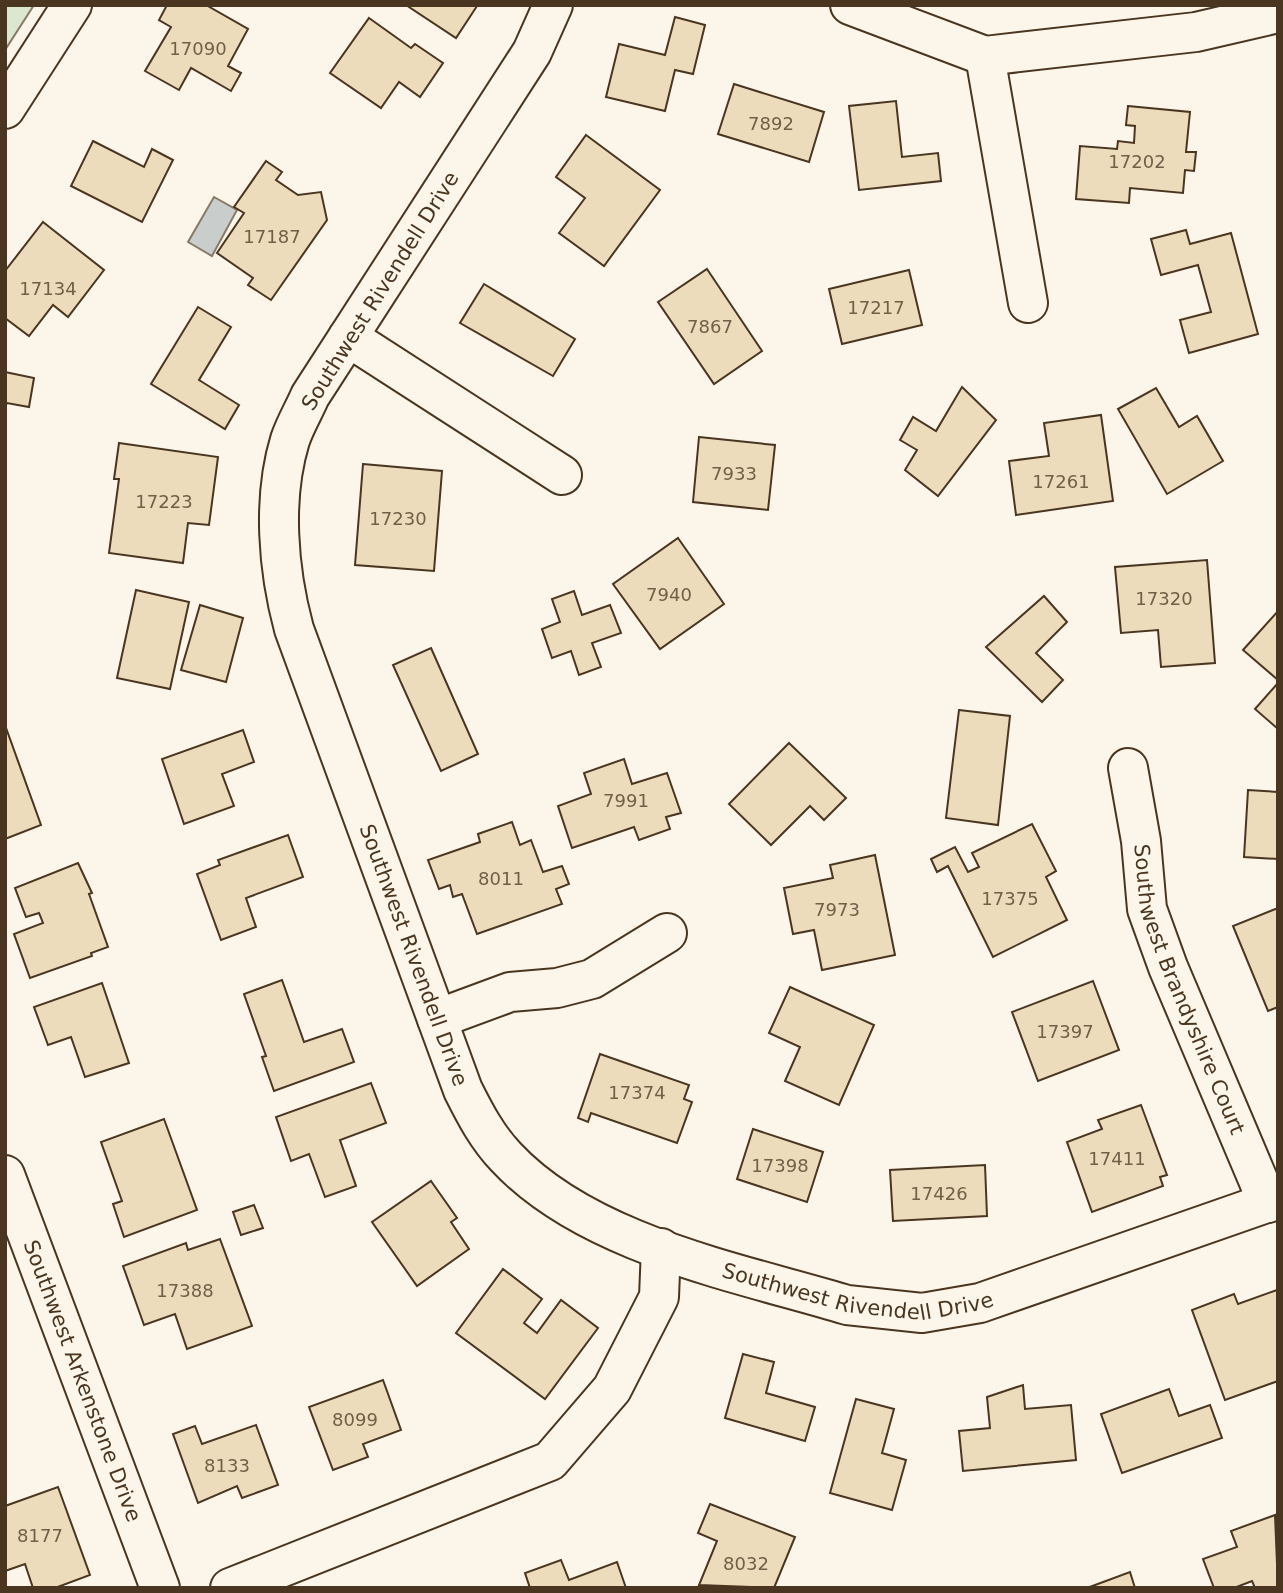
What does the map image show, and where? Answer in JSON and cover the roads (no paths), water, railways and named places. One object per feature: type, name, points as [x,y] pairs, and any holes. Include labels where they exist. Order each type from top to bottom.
[{"type":"street","points":[[5,109],[72,5]]},
{"type":"street","name":"Southwest Rivendell Drive","points":[[553,5],[532,52],[310,396],[290,439],[282,475],[280,515],[284,594],[294,629],[463,1090],[482,1127],[505,1157],[527,1177],[570,1207],[624,1235],[847,1305],[922,1313],[980,1303],[1273,1201]]},
{"type":"street","points":[[850,5],[985,56],[1196,32],[1278,13]]},
{"type":"street","points":[[985,56],[1028,303]]},
{"type":"street","points":[[348,337],[562,475]]},
{"type":"street","name":"Southwest Brandyshire Court","points":[[1128,768],[1141,841],[1147,909],[1168,967],[1273,1201]]},
{"type":"street","points":[[437,1019],[510,992],[557,988],[592,979],[667,933]]},
{"type":"street","name":"Southwest Arkenstone Drive","points":[[8,1191],[160,1588]]},
{"type":"street","points":[[229,1588],[550,1461],[612,1389],[618,1378],[659,1297],[661,1248]]}]
